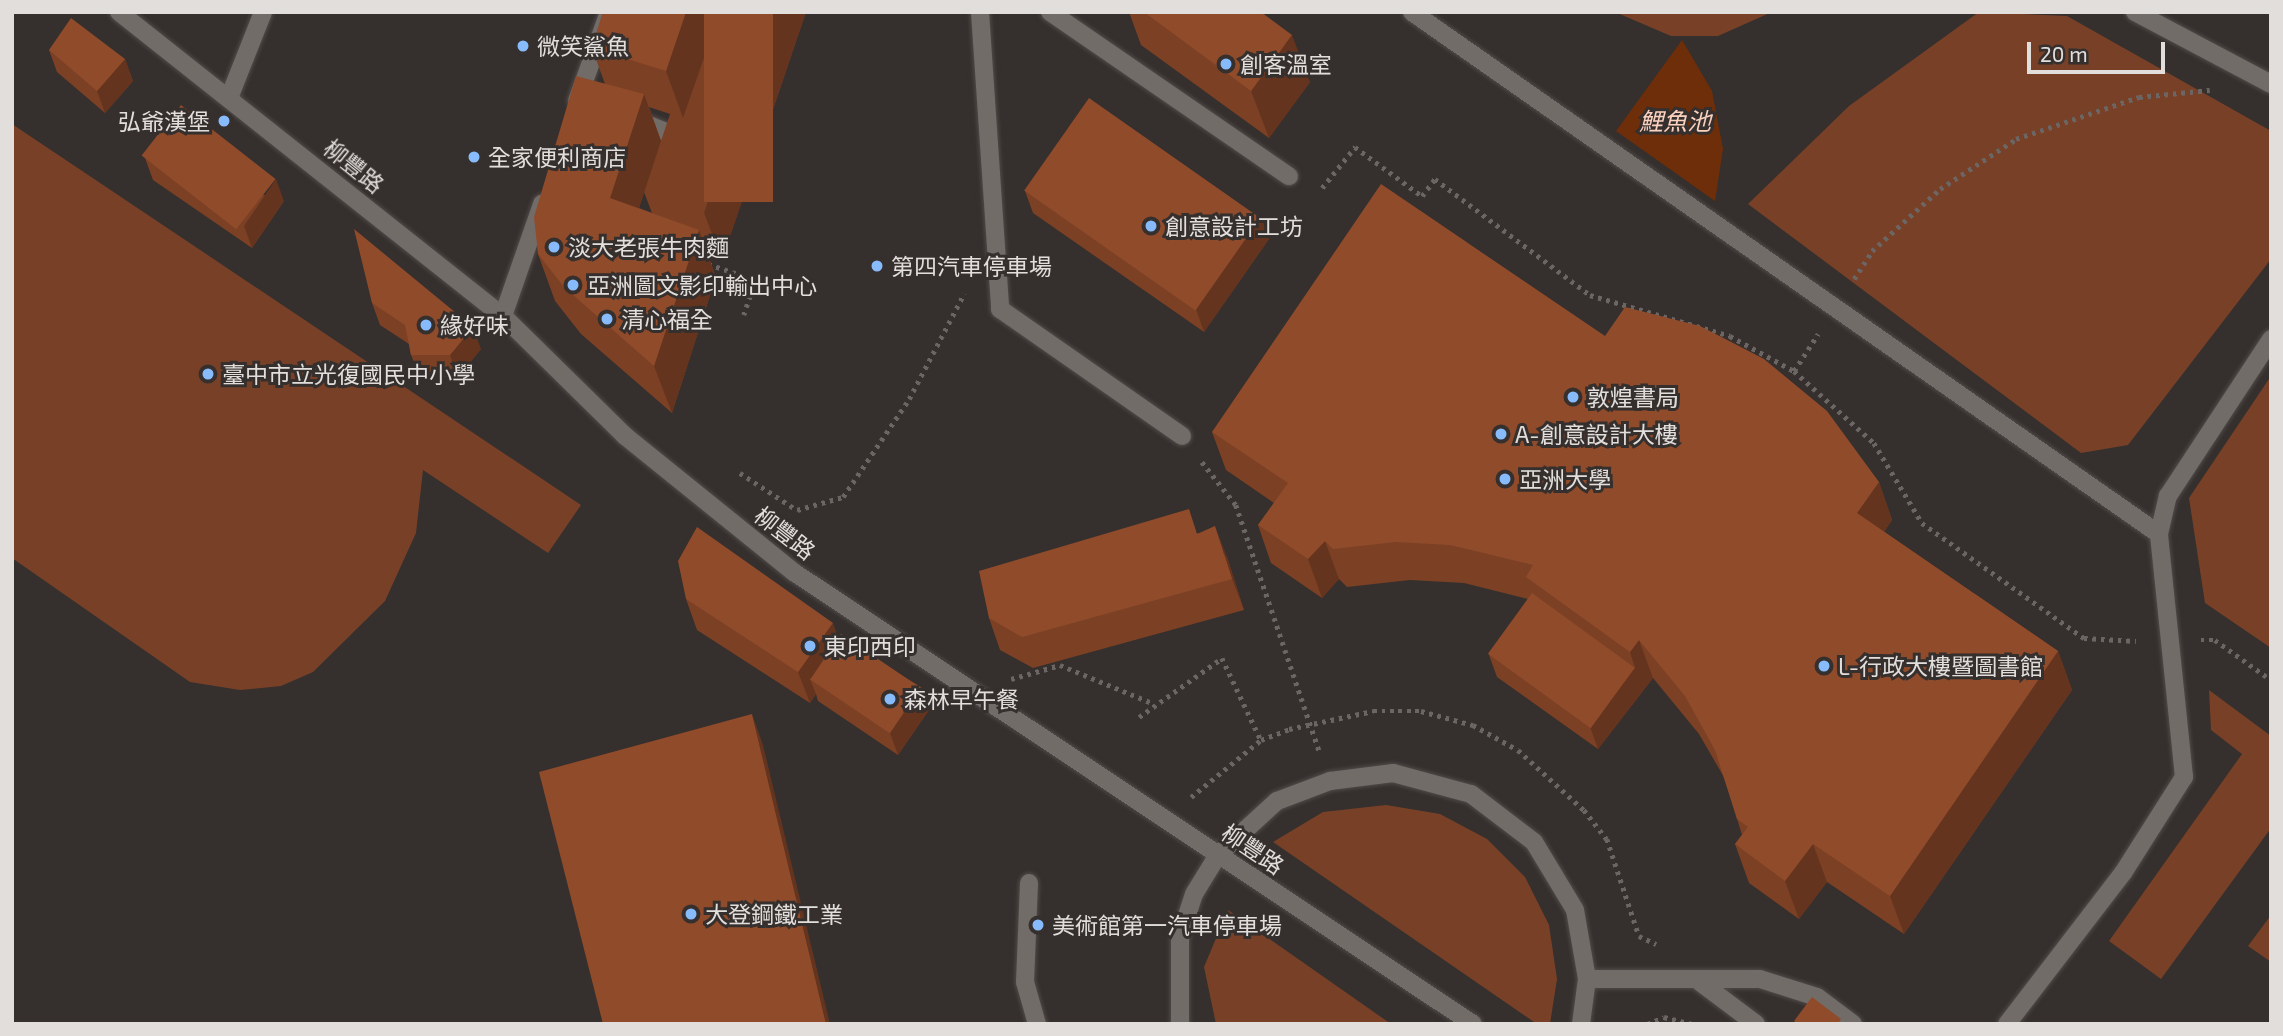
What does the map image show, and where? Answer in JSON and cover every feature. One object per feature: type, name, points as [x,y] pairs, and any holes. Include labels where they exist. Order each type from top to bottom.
[{"type":"street","name":"柳豐路","points":[[119,12],[503,316],[654,461],[795,573],[1473,1024]]},
{"type":"street","points":[[229,98],[263,12]]},
{"type":"street","points":[[569,124],[609,12]]},
{"type":"street","points":[[980,12],[1000,309],[1182,436]]},
{"type":"street","points":[[1050,12],[1289,176]]},
{"type":"street","points":[[1412,12],[2159,534]]},
{"type":"street","points":[[2135,12],[2271,84]]},
{"type":"street","points":[[578,99],[686,131],[674,163]]},
{"type":"street","points":[[503,316],[547,188]]},
{"type":"street","points":[[2007,1024],[2123,873],[2184,777],[2173,642],[2159,534],[2168,496],[2271,339]]},
{"type":"street","points":[[1180,1024],[1180,937],[1194,894],[1217,855],[1277,802],[1330,781],[1393,774],[1433,780],[1505,814],[1558,874],[1575,910],[1587,979],[1581,1024]]},
{"type":"street","points":[[1029,884],[1025,982],[1037,1024]]},
{"type":"street","points":[[1587,979],[1700,982],[1759,979],[1817,997],[1853,1024]]},
{"type":"street","points":[[1700,982],[1756,1024]]},
{"type":"path","points":[[1794,371],[1872,251],[1940,189],[2016,139],[2139,97],[2271,84]]},
{"type":"path","points":[[1289,176],[1317,195],[1355,146],[1422,197],[1435,179],[1590,295],[1730,336],[1794,371],[1874,443],[1923,523],[2084,638],[2173,642],[2215,640],[2271,680]]},
{"type":"path","points":[[694,259],[756,280],[744,315]]},
{"type":"path","points":[[740,473],[797,510],[843,498],[909,399],[967,287]]},
{"type":"path","points":[[1182,436],[1236,505],[1330,781]]},
{"type":"path","points":[[1139,717],[1153,703],[1222,658],[1261,740]]},
{"type":"path","points":[[992,704],[1015,674],[1060,664],[1153,703]]},
{"type":"path","points":[[1647,1024],[1664,1017],[1693,1024]]},
{"type":"shaded area","points":[[1615,12],[1772,12],[1718,36],[1671,36]]},
{"type":"shaded area","points":[[1979,12],[2067,16],[2271,131],[2271,259],[2128,445],[2081,453],[1748,204],[1849,106]]},
{"type":"shaded area","name":"臺中市立光復國民中小學","points":[[12,124],[581,505],[548,553],[423,470],[416,533],[385,601],[313,672],[281,686],[240,690],[190,682],[12,558]]},
{"type":"shaded area","points":[[2271,376],[2271,648],[2205,603],[2189,498]]},
{"type":"shaded area","points":[[2209,690],[2271,736],[2271,828],[2161,979],[2109,941],[2242,754],[2211,730]]},
{"type":"shaded area","points":[[1386,805],[1440,814],[1487,839],[1525,877],[1549,925],[1557,979],[1550,1024],[1537,1024],[1273,842],[1323,812]]},
{"type":"shaded area","points":[[1228,910],[1391,1024],[1216,1024],[1204,967]]},
{"type":"shaded area","points":[[2271,915],[2271,962],[2248,946]]},
{"type":"water","name":"鯉魚池","points":[[1682,40],[1712,91],[1723,149],[1715,201],[1616,131]]},
{"type":"building","points":[[603,12],[686,12],[666,71],[592,48]]},
{"type":"building","points":[[704,12],[773,12],[773,202],[704,202]]},
{"type":"building","points":[[1144,12],[1261,12],[1292,35],[1251,91]]},
{"type":"building","points":[[71,18],[125,59],[97,91],[49,50]]},
{"type":"building","points":[[576,76],[644,94],[610,198],[699,230],[654,366],[564,287],[538,254],[534,217]]},
{"type":"building","name":"創意設計工坊","points":[[1089,98],[1260,218],[1195,310],[1024,191]]},
{"type":"building","points":[[181,105],[276,179],[236,229],[142,155]]},
{"type":"building","points":[[1381,184],[1605,336],[1625,307],[1700,326],[1764,359],[1827,411],[1879,482],[1857,513],[2058,651],[1890,896],[1813,844],[1785,881],[1735,844],[1748,827],[1737,819],[1715,750],[1685,696],[1639,640],[1630,652],[1526,577],[1533,565],[1450,545],[1396,542],[1333,549],[1325,541],[1308,559],[1258,525],[1288,483],[1212,432]]},
{"type":"building","points":[[354,229],[473,327],[450,355],[411,355],[405,325],[372,303]]},
{"type":"building","points":[[1189,509],[1197,534],[1215,526],[1232,579],[1022,637],[989,618],[979,571]]},
{"type":"building","points":[[697,527],[833,623],[798,672],[686,599],[678,561]]},
{"type":"building","points":[[1532,593],[1635,668],[1591,728],[1488,654]]},
{"type":"building","points":[[841,634],[921,688],[890,733],[810,680]]},
{"type":"building","name":"大登鋼鐵工業","points":[[752,714],[826,1024],[603,1024],[539,772]]},
{"type":"building","points":[[1812,997],[1841,1019],[1838,1024],[1798,1024],[1794,1021]]},
{"type":"place","name":"微笑鯊魚","points":[[523,46]]},
{"type":"place","name":"創客溫室","points":[[1226,64]]},
{"type":"place","name":"弘爺漢堡","points":[[224,121]]},
{"type":"place","name":"全家便利商店","points":[[474,157]]},
{"type":"place","name":"創意設計工坊","points":[[1151,226]]},
{"type":"place","name":"淡大老張牛肉麵","points":[[554,247]]},
{"type":"place","name":"第四汽車停車場","points":[[877,266]]},
{"type":"place","name":"亞洲圖文影印輸出中心","points":[[573,285]]},
{"type":"place","name":"清心福全","points":[[607,319]]},
{"type":"place","name":"緣好味","points":[[426,325]]},
{"type":"place","name":"臺中市立光復國民中小學","points":[[208,374]]},
{"type":"place","name":"敦煌書局","points":[[1573,397]]},
{"type":"place","name":"A-創意設計大樓","points":[[1501,434]]},
{"type":"place","name":"亞洲大學","points":[[1505,479]]},
{"type":"place","name":"東印西印","points":[[810,646]]},
{"type":"place","name":"L-行政大樓暨圖書館","points":[[1824,666]]},
{"type":"place","name":"森林早午餐","points":[[890,699]]},
{"type":"place","name":"大登鋼鐵工業","points":[[691,914]]},
{"type":"place","name":"美術館第一汽車停車場","points":[[1038,925]]}]
